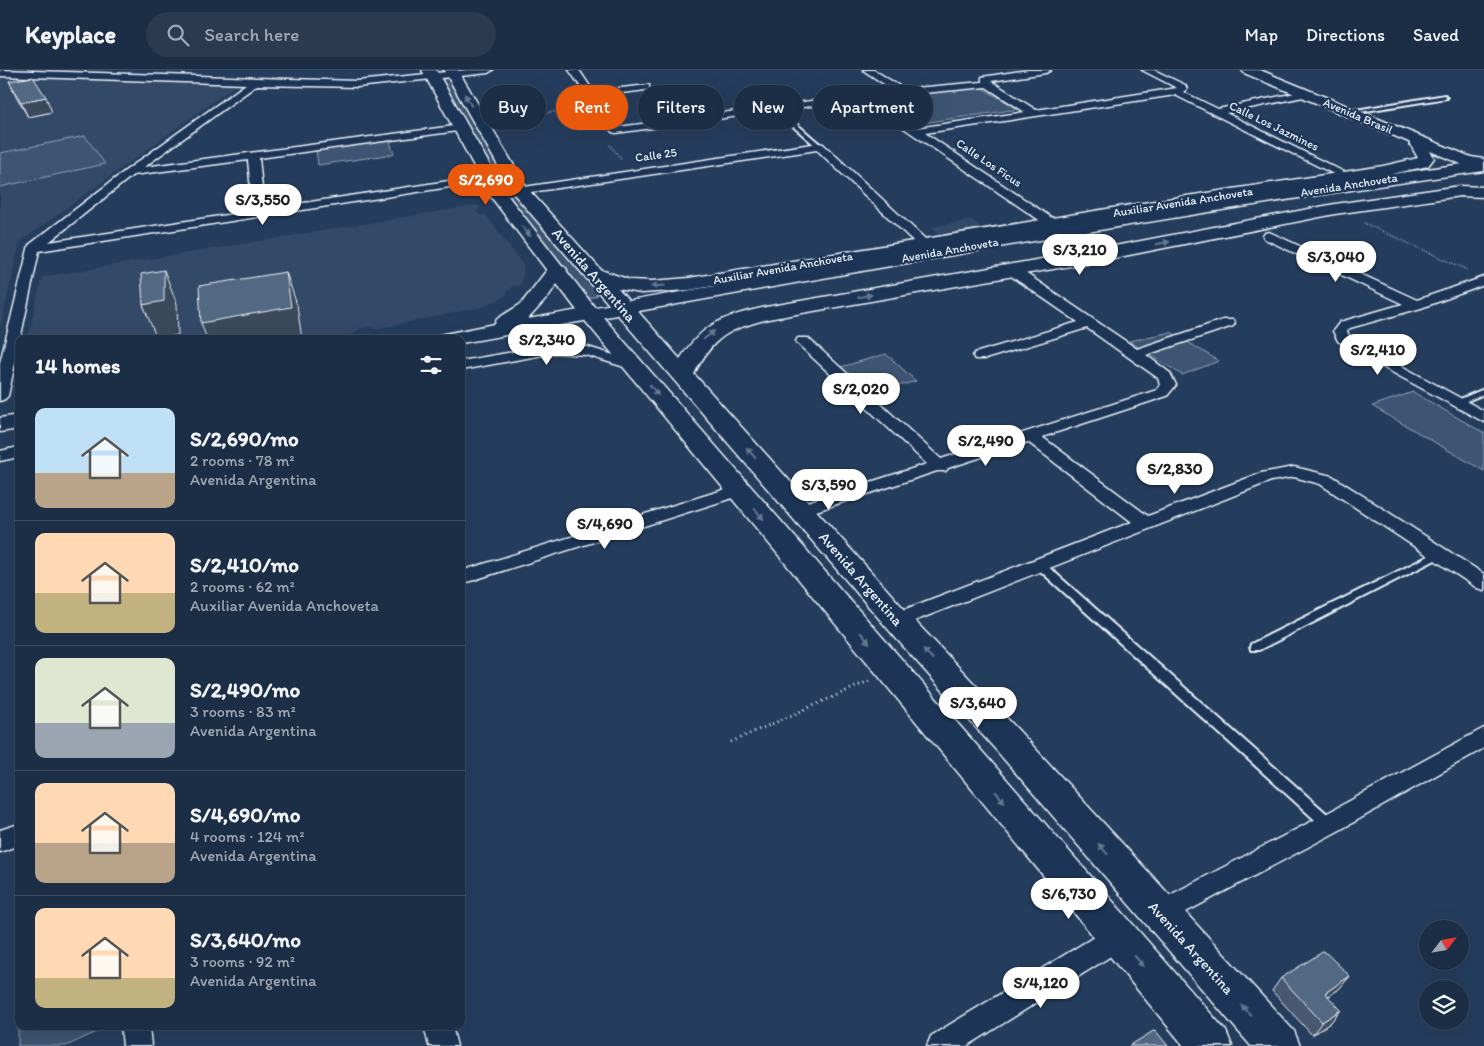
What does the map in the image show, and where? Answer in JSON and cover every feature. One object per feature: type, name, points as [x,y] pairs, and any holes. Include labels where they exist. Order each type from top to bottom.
[{"type":"main road","name":"Avenida Brasil","points":[[1249,70],[1479,168]]},
{"type":"main road","name":"Avenida Argentina","points":[[452,72],[480,122]]},
{"type":"main road","name":"Avenida Argentina","points":[[431,74],[497,194],[595,320],[1211,1046]]},
{"type":"main road","name":"Avenida Argentina","points":[[485,130],[520,190],[592,274],[897,620],[1008,741],[1279,1046]]},
{"type":"main road","points":[[1354,180],[1422,163],[1426,158],[1416,140]]},
{"type":"main road","name":"Avenida Anchoveta","points":[[465,353],[595,320],[928,249],[1354,180],[1479,168]]},
{"type":"main road","name":"Avenida Anchoveta","points":[[627,314],[1082,243],[1319,202],[1479,168]]},
{"type":"main road","points":[[682,375],[701,342],[715,330],[766,312],[1012,271],[1334,209],[1460,191],[1484,192]]},
{"type":"main road","name":"Auxiliar Avenida Anchoveta","points":[[592,274],[613,284],[638,288],[689,284],[928,249]]},
{"type":"main road","points":[[482,332],[514,319],[533,305],[557,270]]},
{"type":"main road","name":"Avenida Anchoveta","points":[[465,335],[595,320]]},
{"type":"main road","points":[[0,426],[15,423]]},
{"type":"main road","points":[[0,442],[15,439]]},
{"type":"main road","points":[[968,760],[1008,741]]},
{"type":"street","points":[[150,78],[162,70]]},
{"type":"street","points":[[0,72],[357,84],[431,74],[488,70]]},
{"type":"street","points":[[574,70],[583,85]]},
{"type":"street","points":[[868,70],[891,85]]},
{"type":"street","points":[[933,87],[1046,70]]},
{"type":"street","points":[[918,131],[1176,92],[1182,89],[1182,86],[1146,70]]},
{"type":"street","points":[[983,79],[1034,112]]},
{"type":"street","points":[[0,396],[33,248],[128,173],[255,82]]},
{"type":"street","name":"Calle Los Jazmines","points":[[1176,92],[1354,180]]},
{"type":"street","points":[[1217,112],[1305,94]]},
{"type":"street","points":[[628,128],[734,114]]},
{"type":"street","points":[[128,173],[461,128]]},
{"type":"street","name":"Calle Los Ficus","points":[[918,131],[1100,255]]},
{"type":"street","points":[[819,146],[928,249]]},
{"type":"street","name":"Calle 25","points":[[497,194],[632,172],[819,146]]},
{"type":"street","points":[[253,156],[260,213]]},
{"type":"street","points":[[33,248],[488,178]]},
{"type":"street","points":[[1269,236],[1416,305]]},
{"type":"street","points":[[802,510],[940,467],[1029,435],[1162,394],[1168,385],[1165,376],[1089,322],[1012,271]]},
{"type":"street","points":[[1480,277],[1416,305],[1345,326],[1340,331],[1343,338],[1358,348],[1484,417]]},
{"type":"street","points":[[980,356],[1089,322]]},
{"type":"street","points":[[1135,354],[1228,324]]},
{"type":"street","points":[[803,341],[940,467]]},
{"type":"street","points":[[465,365],[554,349],[588,351],[634,366]]},
{"type":"street","points":[[1029,435],[1146,524]]},
{"type":"street","points":[[0,456],[15,453]]},
{"type":"street","points":[[897,620],[1267,476],[1294,472],[1326,480],[1484,583]]},
{"type":"street","points":[[465,577],[739,490]]},
{"type":"street","points":[[1160,913],[1329,824],[1484,737]]},
{"type":"street","points":[[0,841],[15,835]]},
{"type":"street","points":[[941,1046],[1118,937]]},
{"type":"street","points":[[135,1030],[137,1046]]},
{"type":"street","points":[[439,1030],[443,1046]]},
{"type":"lane","points":[[1347,112],[1445,97]]},
{"type":"lane","points":[[800,130],[819,146]]},
{"type":"lane","points":[[1457,402],[1484,391]]},
{"type":"lane","points":[[1255,647],[1439,554]]},
{"type":"lane","points":[[1040,565],[1329,824]]},
{"type":"path","points":[[616,130],[608,137],[607,141],[632,172]]},
{"type":"path","points":[[1334,209],[1480,277]]},
{"type":"path","points":[[730,742],[892,671]]},
{"type":"shaded area","points":[[440,76],[447,77],[509,181],[501,184],[491,183],[461,128]]},
{"type":"shaded area","points":[[0,77],[237,84],[20,242],[0,329]]},
{"type":"shaded area","points":[[978,86],[1019,109],[933,121],[933,92]]},
{"type":"shaded area","points":[[85,136],[105,164],[0,187],[0,153]]},
{"type":"shaded area","points":[[389,139],[394,154],[318,165],[316,149]]},
{"type":"shaded area","points":[[503,194],[517,195],[598,290],[596,296],[589,298],[576,296]]},
{"type":"shaded area","points":[[478,205],[481,208],[476,211],[479,215],[486,215],[523,265],[520,285],[513,286],[506,292],[508,295],[482,307],[376,329],[369,327],[359,329],[353,334],[348,335],[29,335],[42,277]]},
{"type":"shaded area","points":[[972,220],[982,228],[941,235],[931,227]]},
{"type":"shaded area","points":[[1171,332],[1219,361],[1182,375],[1129,341]]},
{"type":"shaded area","points":[[886,354],[916,381],[857,398],[827,371]]},
{"type":"shaded area","points":[[1413,392],[1484,433],[1484,471],[1372,406]]},
{"type":"shaded area","points":[[18,1030],[101,1030],[66,1046],[18,1046]]},
{"type":"building","points":[[33,77],[46,97],[21,102],[9,81]]},
{"type":"building","points":[[164,270],[164,301],[143,305],[141,274]]},
{"type":"building","points":[[286,272],[291,307],[201,323],[199,286]]},
{"type":"building","points":[[1324,951],[1350,976],[1325,993],[1341,1010],[1322,1022],[1281,978]]},
{"type":"building","points":[[1155,1030],[1168,1046],[1129,1046]]}]
